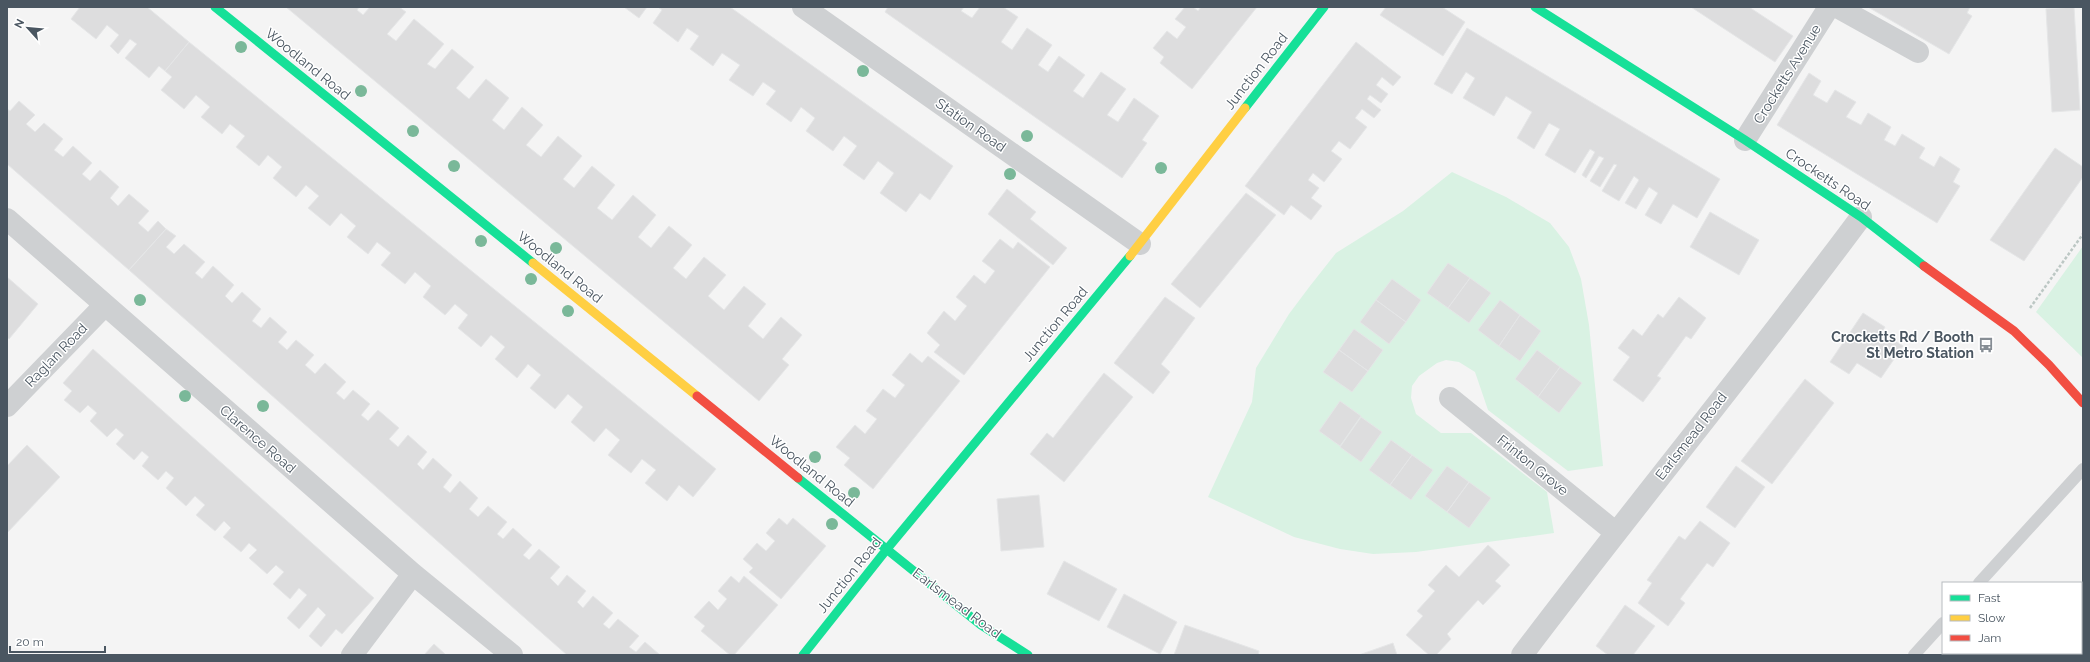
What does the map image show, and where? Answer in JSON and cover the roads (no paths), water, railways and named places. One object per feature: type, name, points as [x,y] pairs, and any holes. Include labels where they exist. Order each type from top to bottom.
[{"type":"street","name":"Woodland Road","points":[[215,7],[887,549]]},
{"type":"street","name":"Station Road","points":[[803,7],[1140,244]]},
{"type":"street","name":"Junction Road","points":[[803,655],[887,549],[1140,244],[1324,7]]},
{"type":"street","name":"Crocketts Road","points":[[1535,7],[1745,140],[1861,217],[1951,287],[2014,331],[2049,365],[2083,404]]},
{"type":"street","name":"Crocketts Avenue","points":[[1745,140],[1829,7]]},
{"type":"street","points":[[1837,7],[1918,52]]},
{"type":"street","name":"Earlsmead Road","points":[[1522,655],[1615,532],[1795,306],[1861,217]]},
{"type":"street","name":"Clarence Road","points":[[7,219],[413,574],[512,655]]},
{"type":"street","name":"Raglan Road","points":[[7,406],[105,305]]},
{"type":"street","name":"Frinton Grove","points":[[1450,398],[1615,532]]},
{"type":"street","name":"Earlsmead Road","points":[[887,549],[981,625],[1028,655]]},
{"type":"street","points":[[352,655],[413,574]]},
{"type":"lane","points":[[1980,582],[2083,469]]},
{"type":"lane","points":[[1914,655],[1942,624]]},
{"type":"place","name":"Crocketts Rd / Booth St Metro Station","points":[[1986,345]]}]
